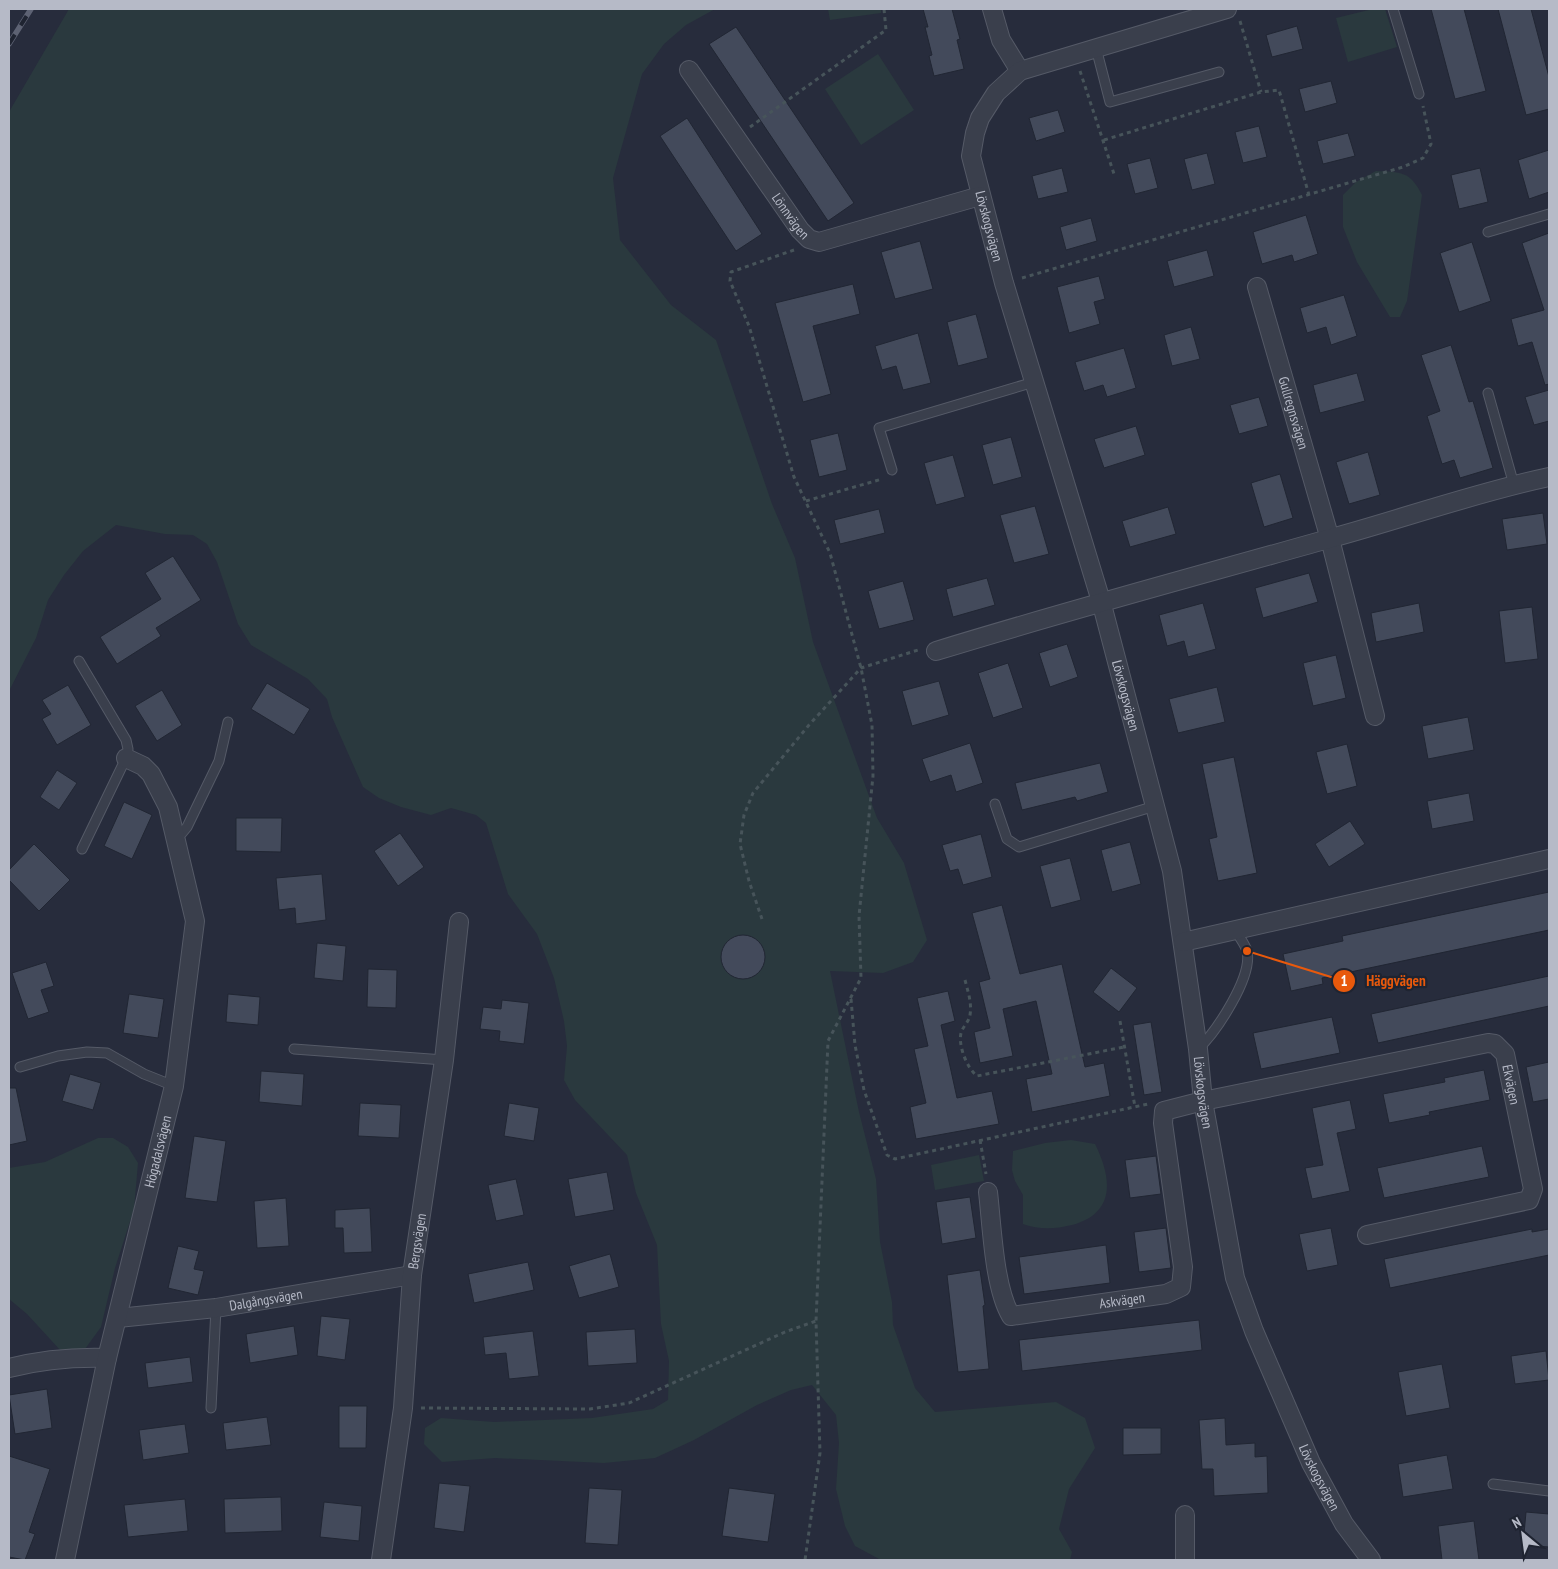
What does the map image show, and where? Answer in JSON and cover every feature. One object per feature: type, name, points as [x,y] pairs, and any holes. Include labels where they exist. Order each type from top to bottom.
[{"type":"street","points":[[992,9],[1001,40],[1020,71]]},
{"type":"street","name":"Lövskogsvägen","points":[[1233,13],[1209,11],[1020,71],[996,93],[980,118],[975,133],[972,156],[980,196],[1004,283],[1101,601],[1172,871],[1198,1049],[1203,1101],[1235,1278],[1254,1331],[1311,1463],[1344,1524],[1371,1560]]},
{"type":"street","name":"Lönnvägen","points":[[689,70],[800,230],[809,239],[818,242],[980,196]]},
{"type":"street","name":"Gullregnsvägen","points":[[1257,287],[1330,539],[1376,716]]},
{"type":"street","points":[[936,651],[1101,601],[1330,539],[1514,484],[1549,477]]},
{"type":"street","name":"Högadalsvägen","points":[[65,1560],[107,1358],[174,1086],[195,921],[168,807],[158,786],[143,766],[126,758]]},
{"type":"street","points":[[1183,942],[1549,859]]},
{"type":"street","name":"Bergsvägen","points":[[381,1560],[403,1408],[412,1275],[444,1060],[459,922]]},
{"type":"street","name":"Ekvägen","points":[[1203,1101],[1488,1043],[1495,1044],[1501,1048],[1505,1054],[1534,1189],[1529,1200],[1367,1235]]},
{"type":"street","points":[[1164,1111],[1203,1101]]},
{"type":"street","name":"Askvägen","points":[[988,1192],[998,1276],[1005,1307],[1011,1316],[1166,1294],[1181,1287],[1183,1267],[1163,1123],[1164,1111]]},
{"type":"street","name":"Dalgångsvägen","points":[[118,1318],[216,1308],[412,1275]]},
{"type":"street","points":[[9,1368],[27,1364],[84,1358],[107,1358]]},
{"type":"street","points":[[1185,1515],[1185,1560]]},
{"type":"lane","points":[[1393,9],[1419,94]]},
{"type":"lane","points":[[1096,48],[1110,102],[1219,72]]},
{"type":"lane","points":[[1488,232],[1549,214]]},
{"type":"lane","points":[[892,470],[879,428],[1034,382]]},
{"type":"lane","points":[[1488,393],[1514,484]]},
{"type":"lane","points":[[79,661],[126,740],[128,749],[126,758],[82,849]]},
{"type":"lane","points":[[176,836],[187,827],[209,785],[219,761],[228,722]]},
{"type":"lane","points":[[995,804],[1008,839],[1019,847],[1155,806]]},
{"type":"lane","points":[[1198,1049],[1211,1037],[1246,975],[1247,952],[1236,931]]},
{"type":"lane","points":[[294,1048],[444,1060]]},
{"type":"lane","points":[[20,1067],[58,1056],[87,1052],[107,1053],[144,1074],[174,1086]]},
{"type":"lane","points":[[211,1408],[216,1308]]},
{"type":"lane","points":[[1493,1484],[1549,1491]]},
{"type":"path","points":[[735,138],[886,30],[884,9]]},
{"type":"path","points":[[1233,13],[1261,92]]},
{"type":"path","points":[[1073,53],[1115,177]]},
{"type":"path","points":[[1104,140],[1261,92],[1279,90],[1309,195]]},
{"type":"path","points":[[1004,283],[1404,167],[1423,158],[1431,144],[1419,94]]},
{"type":"path","points":[[805,1560],[820,1452],[816,1321],[828,1041],[861,978],[859,916],[873,776],[872,725],[861,668],[830,553],[794,476],[749,326],[730,281],[732,272],[792,251],[809,239]]},
{"type":"path","points":[[806,502],[883,478],[892,470]]},
{"type":"path","points":[[762,919],[749,881],[740,844],[747,808],[753,793],[861,668],[923,649],[936,651]]},
{"type":"path","points":[[965,980],[971,1006],[970,1018],[961,1032],[961,1040],[970,1071],[977,1076],[1124,1047]]},
{"type":"path","points":[[850,997],[855,1045],[864,1090],[876,1130],[887,1155],[900,1158],[1150,1104],[1164,1111]]},
{"type":"path","points":[[1120,1021],[1135,1107]]},
{"type":"path","points":[[980,1140],[988,1192]]},
{"type":"path","points":[[403,1408],[590,1409],[629,1403],[785,1332],[816,1321]]},
{"type":"shaded area","points":[[69,9],[715,9],[686,25],[664,44],[642,74],[613,178],[620,240],[671,305],[716,340],[772,504],[795,558],[813,642],[877,818],[904,863],[927,940],[913,962],[883,973],[830,971],[859,1112],[876,1179],[880,1242],[892,1302],[893,1325],[915,1388],[935,1412],[1056,1402],[1085,1418],[1095,1448],[1069,1489],[1059,1529],[1072,1552],[1070,1560],[881,1560],[855,1546],[845,1526],[836,1489],[839,1443],[836,1415],[812,1385],[791,1390],[757,1405],[694,1440],[655,1458],[604,1463],[495,1458],[442,1462],[424,1444],[425,1428],[441,1418],[494,1422],[592,1418],[653,1409],[668,1400],[669,1361],[661,1324],[657,1245],[636,1193],[627,1155],[575,1100],[564,1080],[567,1046],[564,1021],[554,978],[537,934],[508,894],[486,823],[476,815],[451,808],[431,815],[401,807],[379,798],[363,787],[332,717],[327,699],[308,679],[251,645],[238,624],[217,562],[207,544],[193,535],[165,534],[116,525],[83,551],[64,575],[48,600],[36,638],[9,691],[9,112]]},
{"type":"shaded area","points":[[828,9],[881,9],[881,13],[830,20]]},
{"type":"shaded area","points":[[1373,9],[1385,9],[1397,47],[1348,62],[1336,18]]},
{"type":"shaded area","points":[[878,54],[914,110],[861,145],[825,89]]},
{"type":"shaded area","points":[[1376,171],[1404,174],[1413,181],[1422,195],[1407,301],[1400,317],[1390,317],[1357,262],[1343,227],[1343,195],[1356,182]]},
{"type":"shaded area","points":[[98,1138],[113,1138],[128,1147],[138,1163],[134,1209],[115,1268],[101,1327],[85,1349],[61,1351],[27,1314],[9,1299],[9,1168],[45,1162]]},
{"type":"shaded area","points":[[1071,1140],[1095,1144],[1105,1169],[1107,1181],[1103,1203],[1097,1212],[1072,1225],[1048,1228],[1023,1224],[1023,1195],[1015,1181],[1012,1170],[1013,1151],[1045,1143]]},
{"type":"shaded area","points":[[979,1155],[984,1181],[935,1190],[931,1165]]},
{"type":"building","points":[[923,9],[952,9],[960,39],[957,40],[964,69],[934,76],[929,56],[932,55],[925,27],[928,27]]},
{"type":"building","points":[[1431,9],[1464,9],[1486,91],[1455,99]]},
{"type":"building","points":[[1498,9],[1531,9],[1549,77],[1549,109],[1526,115]]},
{"type":"building","points":[[1297,26],[1303,49],[1272,57],[1266,35]]},
{"type":"building","points":[[736,27],[854,203],[828,221],[709,44]]},
{"type":"building","points":[[1331,81],[1337,103],[1305,112],[1299,89]]},
{"type":"building","points":[[1058,110],[1065,132],[1036,141],[1029,118]]},
{"type":"building","points":[[687,118],[762,234],[736,251],[660,136]]},
{"type":"building","points":[[1259,126],[1267,157],[1243,163],[1235,132]]},
{"type":"building","points":[[1348,133],[1355,156],[1323,164],[1317,141]]},
{"type":"building","points":[[1549,150],[1549,192],[1529,199],[1518,160]]},
{"type":"building","points":[[1207,153],[1215,184],[1192,190],[1184,159]]},
{"type":"building","points":[[1150,158],[1158,188],[1135,194],[1127,164]]},
{"type":"building","points":[[1062,168],[1068,192],[1038,199],[1032,176]]},
{"type":"building","points":[[1480,168],[1488,202],[1459,209],[1451,175]]},
{"type":"building","points":[[1306,215],[1318,254],[1294,262],[1292,255],[1262,264],[1253,232]]},
{"type":"building","points":[[1091,218],[1097,241],[1066,250],[1060,227]]},
{"type":"building","points":[[1549,233],[1549,384],[1545,385],[1532,342],[1518,346],[1511,319],[1544,310],[1522,243]]},
{"type":"building","points":[[920,241],[933,289],[895,299],[881,252]]},
{"type":"building","points":[[1472,242],[1491,301],[1459,312],[1440,253]]},
{"type":"building","points":[[1207,250],[1214,276],[1174,287],[1167,261]]},
{"type":"building","points":[[1099,276],[1105,299],[1094,302],[1100,324],[1069,333],[1057,287]]},
{"type":"building","points":[[853,284],[860,314],[813,326],[831,394],[803,402],[775,303]]},
{"type":"building","points":[[1344,295],[1357,336],[1331,345],[1326,327],[1307,333],[1300,308]]},
{"type":"building","points":[[976,314],[988,358],[958,366],[947,322]]},
{"type":"building","points":[[1191,327],[1200,359],[1172,366],[1164,335]]},
{"type":"building","points":[[918,333],[931,383],[903,390],[896,366],[882,370],[875,346]]},
{"type":"building","points":[[1451,345],[1469,402],[1473,401],[1493,468],[1460,478],[1454,460],[1442,464],[1427,416],[1440,411],[1421,355]]},
{"type":"building","points":[[1124,348],[1136,388],[1107,397],[1103,385],[1084,391],[1075,362]]},
{"type":"building","points":[[1357,373],[1365,401],[1320,413],[1313,385]]},
{"type":"building","points":[[1549,390],[1549,421],[1534,425],[1525,397]]},
{"type":"building","points":[[1259,397],[1268,426],[1239,434],[1230,405]]},
{"type":"building","points":[[1136,426],[1145,455],[1104,468],[1094,439]]},
{"type":"building","points":[[838,433],[847,470],[819,477],[810,440]]},
{"type":"building","points":[[1011,437],[1022,477],[993,485],[982,445]]},
{"type":"building","points":[[1368,452],[1380,495],[1349,504],[1336,462]]},
{"type":"building","points":[[953,455],[965,497],[936,505],[924,463]]},
{"type":"building","points":[[1280,474],[1293,518],[1264,527],[1251,483]]},
{"type":"building","points":[[1035,506],[1049,554],[1014,563],[1000,515]]},
{"type":"building","points":[[1168,507],[1176,534],[1130,547],[1122,521]]},
{"type":"building","points":[[879,509],[885,533],[840,544],[834,520]]},
{"type":"building","points":[[1543,513],[1547,544],[1507,550],[1502,519]]},
{"type":"building","points":[[173,556],[201,600],[156,628],[161,636],[117,664],[100,637],[161,599],[145,573]]},
{"type":"building","points":[[1309,573],[1318,602],[1263,618],[1255,588]]},
{"type":"building","points":[[987,578],[995,605],[953,617],[946,589]]},
{"type":"building","points":[[903,581],[914,620],[879,629],[868,591]]},
{"type":"building","points":[[1203,603],[1216,649],[1188,657],[1184,641],[1167,646],[1159,615]]},
{"type":"building","points":[[1419,603],[1424,632],[1376,642],[1371,613]]},
{"type":"building","points":[[1532,607],[1538,659],[1505,663],[1499,611]]},
{"type":"building","points":[[1067,644],[1078,677],[1050,687],[1039,653]]},
{"type":"building","points":[[1336,655],[1346,698],[1313,706],[1303,663]]},
{"type":"building","points":[[1008,663],[1023,708],[993,718],[978,673]]},
{"type":"building","points":[[939,681],[949,715],[912,726],[902,691]]},
{"type":"building","points":[[267,683],[310,709],[294,735],[251,709]]},
{"type":"building","points":[[68,685],[91,725],[57,745],[42,719],[51,714],[42,700]]},
{"type":"building","points":[[1217,687],[1225,722],[1178,733],[1169,699]]},
{"type":"building","points":[[162,690],[182,725],[157,741],[135,706]]},
{"type":"building","points":[[1468,717],[1474,750],[1428,759],[1422,726]]},
{"type":"building","points":[[970,743],[983,783],[956,792],[951,775],[930,782],[922,759]]},
{"type":"building","points":[[1347,744],[1357,786],[1327,794],[1316,752]]},
{"type":"building","points":[[1234,757],[1257,873],[1218,881],[1209,839],[1217,837],[1202,764]]},
{"type":"building","points":[[1100,763],[1108,792],[1077,801],[1075,797],[1022,810],[1015,783]]},
{"type":"building","points":[[57,770],[77,783],[59,810],[40,797]]},
{"type":"building","points":[[1469,793],[1474,821],[1432,829],[1427,801]]},
{"type":"building","points":[[124,802],[152,815],[132,859],[104,846]]},
{"type":"building","points":[[236,818],[282,818],[281,852],[236,851]]},
{"type":"building","points":[[1350,821],[1365,844],[1329,867],[1315,844]]},
{"type":"building","points":[[400,833],[424,867],[398,886],[374,851]]},
{"type":"building","points":[[981,834],[992,877],[963,885],[958,869],[950,871],[942,845]]},
{"type":"building","points":[[1130,842],[1141,884],[1112,892],[1101,850]]},
{"type":"building","points":[[34,844],[70,880],[39,911],[9,880],[9,870]]},
{"type":"building","points":[[1070,858],[1081,900],[1051,908],[1040,866]]},
{"type":"building","points":[[322,874],[326,920],[296,924],[295,908],[279,910],[276,878]]},
{"type":"building","points":[[1549,892],[1549,930],[1322,978],[1323,984],[1291,991],[1283,954],[1343,941],[1342,936]]},
{"type":"building","points":[[1002,905],[1020,974],[1062,964],[1085,1067],[1104,1063],[1110,1096],[1032,1112],[1026,1079],[1052,1074],[1036,1001],[1003,1009],[1013,1056],[980,1063],[974,1032],[990,1028],[979,982],[990,979],[972,913]]},
{"type":"building","points":[[739,935],[747,935],[759,941],[765,957],[759,973],[747,979],[739,979],[727,973],[721,961],[721,953],[727,941]]},
{"type":"building","points":[[317,943],[346,946],[343,981],[314,978]]},
{"type":"building","points":[[46,962],[54,986],[41,990],[49,1012],[28,1019],[12,973]]},
{"type":"building","points":[[1111,968],[1137,988],[1119,1012],[1093,992]]},
{"type":"building","points":[[368,969],[397,970],[396,1008],[367,1007]]},
{"type":"building","points":[[1549,976],[1549,1006],[1378,1043],[1371,1014]]},
{"type":"building","points":[[948,991],[955,1021],[941,1025],[957,1098],[992,1091],[999,1124],[916,1139],[910,1107],[926,1103],[914,1049],[928,1046],[917,998]]},
{"type":"building","points":[[129,994],[164,999],[158,1038],[123,1033]]},
{"type":"building","points":[[228,994],[260,997],[258,1025],[226,1022]]},
{"type":"building","points":[[502,1000],[529,1003],[524,1044],[499,1041],[500,1031],[480,1029],[483,1007],[501,1009]]},
{"type":"building","points":[[1332,1017],[1340,1053],[1261,1069],[1253,1033]]},
{"type":"building","points":[[1151,1022],[1162,1092],[1144,1095],[1133,1025]]},
{"type":"building","points":[[1549,1062],[1549,1099],[1533,1102],[1526,1067]]},
{"type":"building","points":[[1484,1070],[1490,1100],[1429,1112],[1430,1115],[1389,1123],[1383,1094],[1445,1082],[1444,1078]]},
{"type":"building","points":[[261,1071],[304,1074],[302,1106],[259,1102]]},
{"type":"building","points":[[70,1074],[101,1083],[93,1110],[62,1101]]},
{"type":"building","points":[[9,1088],[16,1088],[27,1141],[9,1145]]},
{"type":"building","points":[[1350,1100],[1356,1129],[1337,1133],[1350,1191],[1312,1199],[1305,1168],[1323,1165],[1312,1108]]},
{"type":"building","points":[[360,1103],[401,1105],[399,1138],[358,1136]]},
{"type":"building","points":[[509,1103],[539,1108],[534,1141],[504,1136]]},
{"type":"building","points":[[194,1136],[226,1141],[217,1202],[185,1198]]},
{"type":"building","points":[[1482,1146],[1489,1177],[1384,1198],[1377,1168]]},
{"type":"building","points":[[1156,1156],[1161,1194],[1130,1198],[1125,1160]]},
{"type":"building","points":[[607,1172],[614,1210],[575,1217],[568,1179]]},
{"type":"building","points":[[516,1179],[524,1215],[496,1221],[488,1185]]},
{"type":"building","points":[[970,1197],[976,1238],[942,1244],[936,1202]]},
{"type":"building","points":[[286,1198],[289,1246],[257,1248],[254,1201]]},
{"type":"building","points":[[370,1208],[372,1252],[344,1253],[343,1228],[335,1228],[335,1210]]},
{"type":"building","points":[[1166,1228],[1171,1268],[1139,1272],[1134,1232]]},
{"type":"building","points":[[1331,1228],[1338,1265],[1307,1271],[1299,1234]]},
{"type":"building","points":[[1532,1229],[1532,1232],[1549,1229],[1549,1255],[1390,1288],[1384,1259]]},
{"type":"building","points":[[1106,1245],[1110,1283],[1024,1294],[1019,1257]]},
{"type":"building","points":[[178,1246],[199,1251],[194,1269],[204,1271],[198,1295],[168,1288]]},
{"type":"building","points":[[610,1254],[619,1287],[579,1298],[569,1266]]},
{"type":"building","points":[[528,1262],[534,1290],[474,1303],[468,1274]]},
{"type":"building","points":[[980,1270],[985,1305],[983,1306],[989,1369],[958,1372],[947,1275]]},
{"type":"building","points":[[321,1316],[350,1319],[345,1360],[317,1356]]},
{"type":"building","points":[[1199,1320],[1202,1350],[1022,1371],[1019,1340]]},
{"type":"building","points":[[294,1326],[298,1355],[250,1363],[246,1334]]},
{"type":"building","points":[[635,1329],[637,1363],[588,1366],[586,1332]]},
{"type":"building","points":[[533,1331],[539,1376],[509,1379],[506,1353],[485,1355],[483,1337]]},
{"type":"building","points":[[1546,1351],[1549,1380],[1515,1384],[1511,1356]]},
{"type":"building","points":[[190,1357],[193,1382],[148,1388],[145,1363]]},
{"type":"building","points":[[1442,1364],[1450,1408],[1406,1416],[1398,1372]]},
{"type":"building","points":[[47,1389],[52,1428],[15,1434],[9,1395]]},
{"type":"building","points":[[339,1406],[367,1406],[366,1448],[339,1448]]},
{"type":"building","points":[[267,1417],[271,1445],[226,1450],[223,1423]]},
{"type":"building","points":[[1225,1418],[1226,1445],[1255,1443],[1255,1457],[1267,1456],[1268,1493],[1214,1496],[1213,1469],[1202,1469],[1199,1420]]},
{"type":"building","points":[[185,1424],[189,1453],[143,1460],[139,1430]]},
{"type":"building","points":[[1123,1428],[1161,1428],[1161,1454],[1123,1455]]},
{"type":"building","points":[[1447,1455],[1453,1489],[1403,1497],[1398,1464]]},
{"type":"building","points":[[9,1456],[50,1469],[29,1532],[35,1534],[25,1560],[9,1557]]},
{"type":"building","points":[[439,1483],[470,1486],[464,1532],[434,1528]]},
{"type":"building","points":[[589,1488],[622,1490],[618,1545],[585,1543]]},
{"type":"building","points":[[729,1488],[775,1494],[768,1542],[722,1536]]},
{"type":"building","points":[[281,1497],[282,1531],[225,1533],[224,1499]]},
{"type":"building","points":[[185,1499],[188,1531],[128,1537],[124,1505]]},
{"type":"building","points":[[324,1502],[362,1506],[359,1541],[320,1537]]},
{"type":"building","points":[[1526,1512],[1549,1514],[1549,1547],[1523,1545]]},
{"type":"building","points":[[1474,1521],[1479,1560],[1442,1560],[1438,1526]]},
{"type":"railway","points":[[9,44],[31,9]]},
{"type":"place","name":"Häggvägen","points":[[1247,951]]}]
